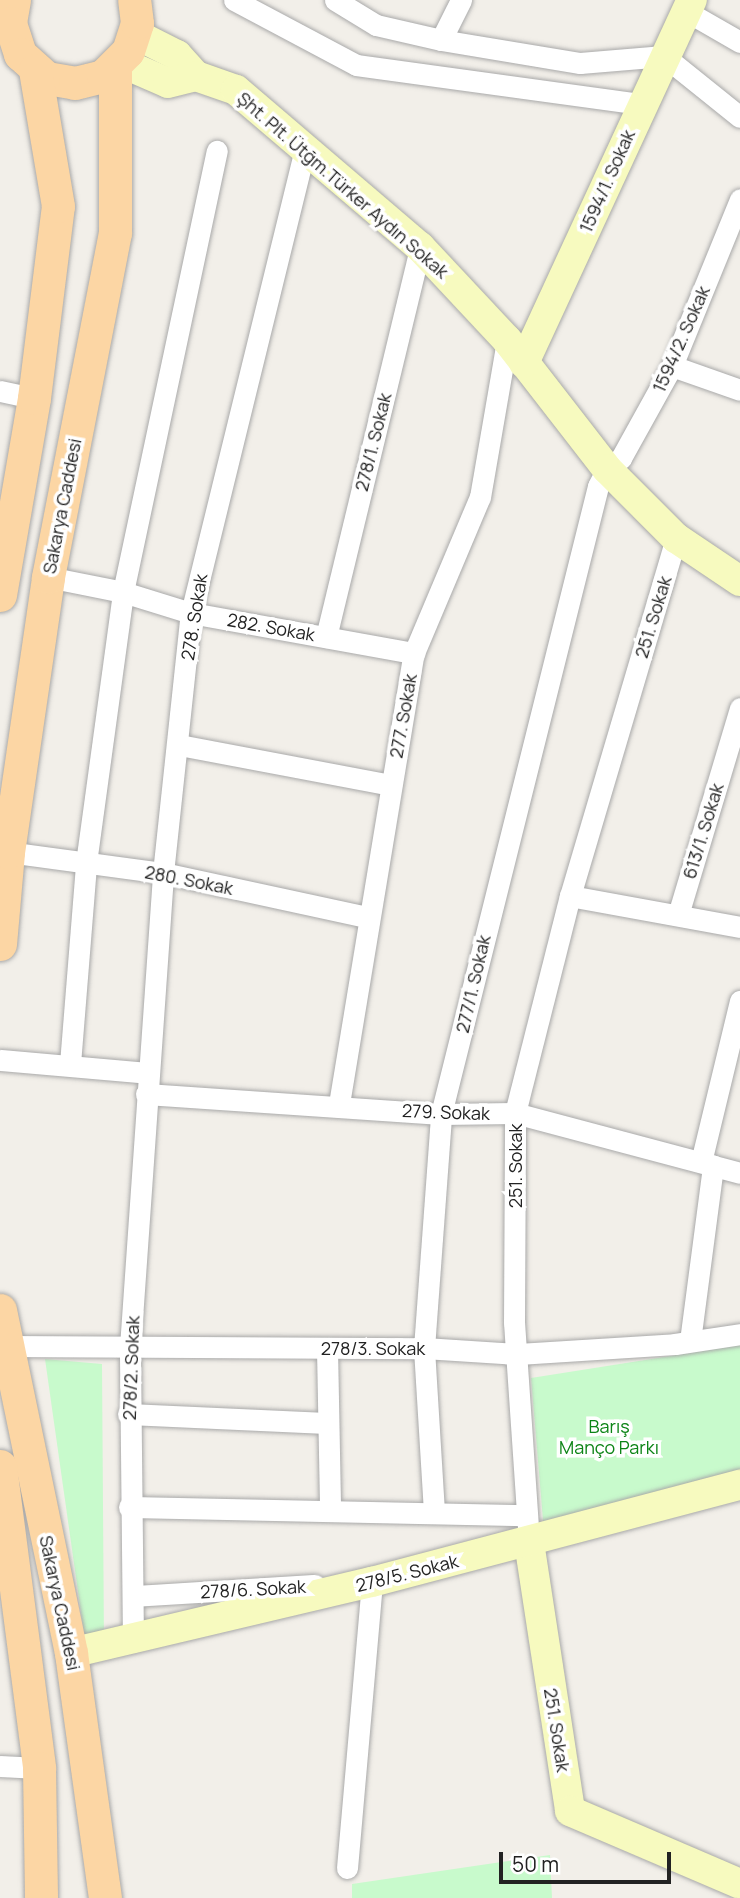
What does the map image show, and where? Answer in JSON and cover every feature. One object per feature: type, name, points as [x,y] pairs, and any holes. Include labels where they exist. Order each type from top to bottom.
[{"type":"main road","points":[[0,595],[34,398],[58,206],[10,23],[14,0]]},
{"type":"main road","points":[[18,59],[75,83],[90,81],[130,29]]},
{"type":"main road","name":"Sakarya Caddesi","points":[[0,944],[8,852],[48,578],[115,233],[130,29]]},
{"type":"main road","name":"Sakarya Caddesi","points":[[0,1311],[5,1346],[71,1653],[105,1898]]},
{"type":"main road","name":"Sakarya Caddesi","points":[[0,1465],[39,1768],[41,1898]]},
{"type":"street","points":[[234,0],[356,65],[641,104]]},
{"type":"street","points":[[335,0],[376,25],[441,40],[580,63],[664,55],[740,117]]},
{"type":"street","points":[[441,40],[461,0]]},
{"type":"street","points":[[689,6],[740,42]]},
{"type":"street","name":"1594/1. Sokak","points":[[515,351],[689,6]]},
{"type":"street","name":"Şht. Plt. Ütğm.Türker Aydın Sokak","points":[[130,29],[168,83],[196,76],[236,90],[420,247],[515,351],[607,469],[676,538],[740,581]]},
{"type":"street","name":"278. Sokak","points":[[147,1083],[163,873],[191,613],[305,150]]},
{"type":"street","points":[[71,1064],[86,863],[123,592],[218,151]]},
{"type":"street","name":"1594/2. Sokak","points":[[607,469],[621,458],[672,366],[740,199]]},
{"type":"street","name":"278/1. Sokak","points":[[326,637],[420,247]]},
{"type":"street","name":"277. Sokak","points":[[340,1104],[368,917],[414,653],[480,497],[515,351]]},
{"type":"street","points":[[672,366],[740,390]]},
{"type":"street","points":[[0,391],[34,398]]},
{"type":"street","name":"277/1. Sokak","points":[[434,1511],[424,1348],[442,1114],[514,811],[607,469]]},
{"type":"street","name":"251. Sokak","points":[[676,538],[570,895],[515,1114],[518,1354],[528,1529],[570,1811],[740,1884]]},
{"type":"street","name":"282. Sokak","points":[[48,578],[123,592],[191,613],[414,653]]},
{"type":"street","name":"613/1. Sokak","points":[[678,915],[740,708]]},
{"type":"street","points":[[178,745],[391,785]]},
{"type":"street","name":"280. Sokak","points":[[8,852],[163,873],[368,917]]},
{"type":"street","points":[[570,895],[740,927]]},
{"type":"street","points":[[690,1341],[707,1164],[740,1001]]},
{"type":"street","name":"279. Sokak","points":[[0,1059],[71,1064],[147,1083],[340,1104],[442,1114],[515,1114],[740,1173]]},
{"type":"street","name":"278/2. Sokak","points":[[134,1642],[128,1414],[147,1083]]},
{"type":"street","name":"278/3. Sokak","points":[[5,1346],[424,1348],[518,1354],[690,1341],[740,1334]]},
{"type":"street","points":[[327,1348],[330,1509]]},
{"type":"street","points":[[128,1414],[327,1423]]},
{"type":"street","name":"278/5. Sokak","points":[[71,1653],[134,1642],[372,1582],[528,1529],[740,1485]]},
{"type":"street","name":"278/5. Sokak","points":[[129,1507],[434,1511],[528,1529]]},
{"type":"street","points":[[347,1868],[372,1582]]},
{"type":"street","name":"278/6. Sokak","points":[[134,1596],[372,1582]]},
{"type":"street","points":[[0,1766],[39,1768]]},
{"type":"green space","name":"Barış Manço Parkı","points":[[740,1345],[740,1473],[544,1532],[531,1378]]},
{"type":"green space","points":[[45,1359],[102,1364],[104,1646],[86,1648]]},
{"type":"green space","points":[[550,1855],[552,1898],[352,1898],[352,1884]]}]
